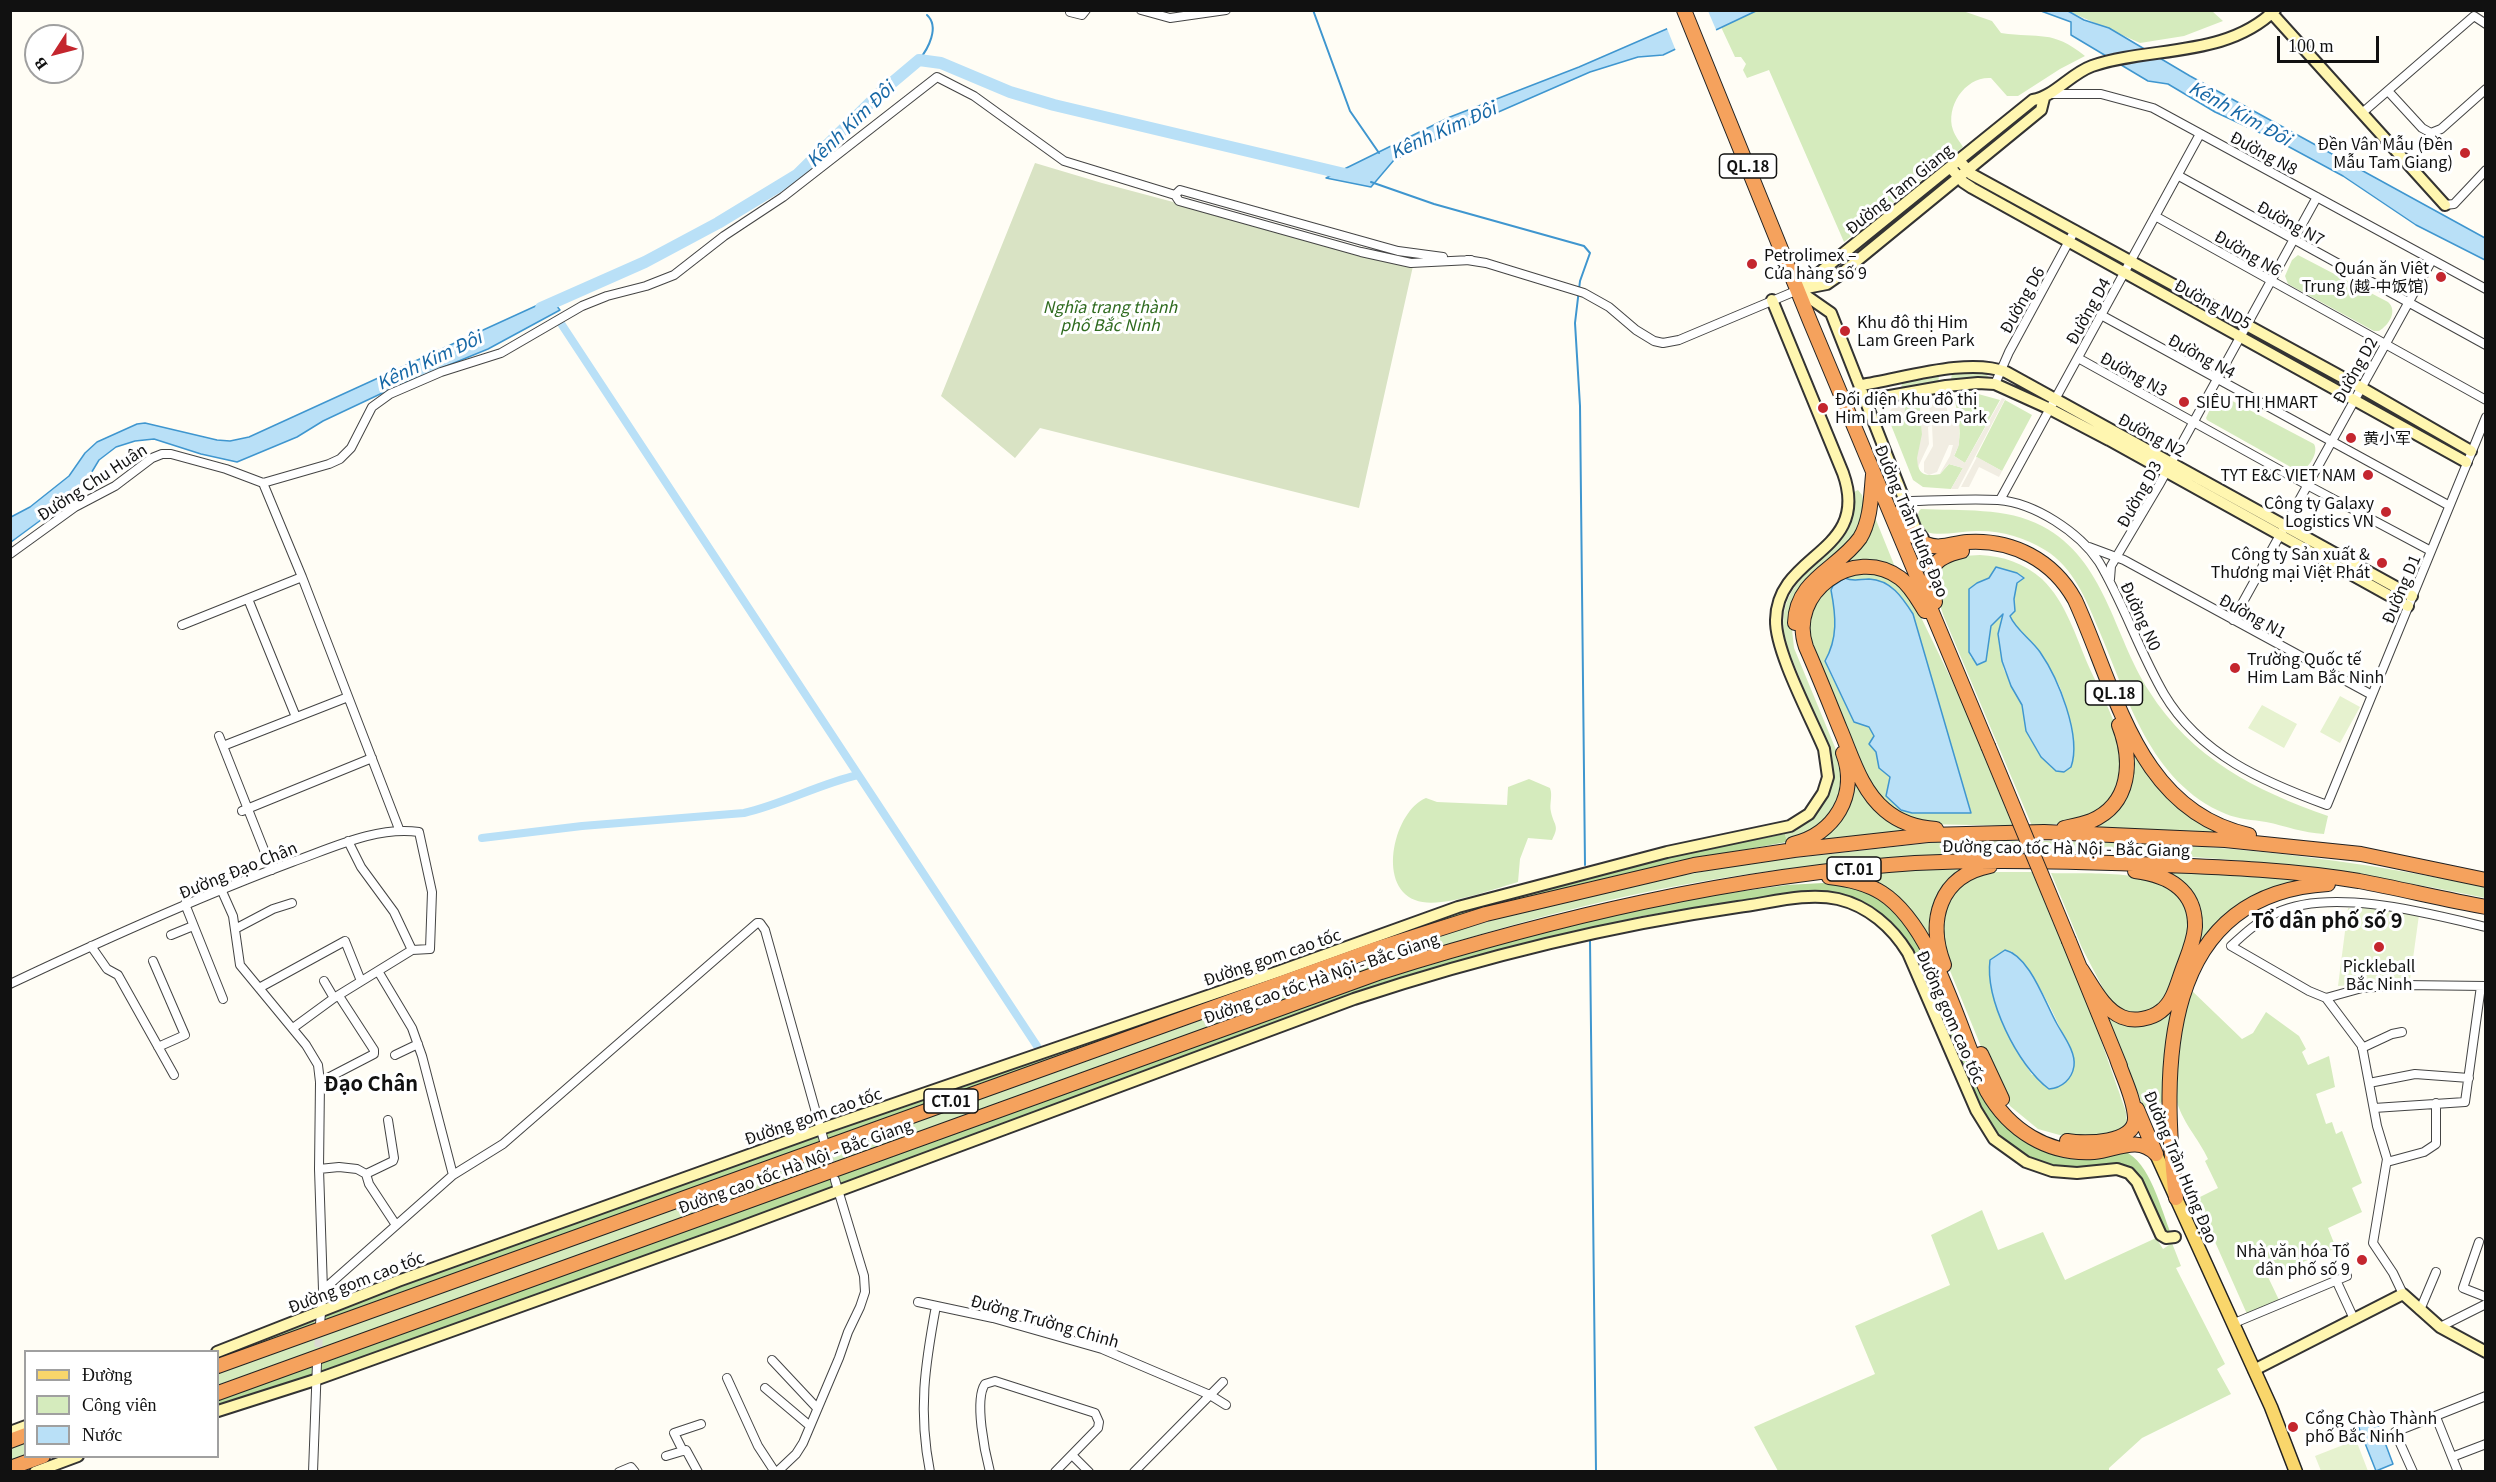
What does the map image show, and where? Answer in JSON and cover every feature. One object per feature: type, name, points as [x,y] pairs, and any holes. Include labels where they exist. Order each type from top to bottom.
[{"type":"highway","name":"Đường Trần Hưng Đạo","points":[[1686,14],[2156,1154]]},
{"type":"highway","name":"QL.18","points":[[1873,471],[1905,526],[1921,542],[1933,546],[1970,542],[1998,543],[2025,552],[2050,568],[2066,585],[2075,600],[2143,758],[2168,791],[2188,807],[2223,827],[2246,835],[2360,850],[2407,863]]},
{"type":"highway","points":[[1694,865],[1804,841],[1825,830],[1841,808],[1847,788],[1847,765],[1799,647],[1796,618],[1798,604],[1809,585],[1861,536],[1869,514],[1873,471]]},
{"type":"highway","points":[[1942,633],[1929,576],[1931,569],[1940,559],[1962,551],[1990,549],[2006,552],[2027,561],[2049,577],[2069,606],[2122,734],[2127,752],[2128,773],[2117,800],[2106,812],[2086,823],[2044,832]]},
{"type":"highway","points":[[1949,650],[1908,586],[1898,576],[1880,568],[1857,567],[1832,576],[1821,584],[1811,599],[1803,621],[1804,642],[1855,765],[1869,792],[1880,806],[1899,820],[1917,826],[2013,832]]},
{"type":"highway","name":"Đường cao tốc Hà Nội - Bắc Giang","points":[[219,1366],[1373,950],[1486,914],[1694,865],[1794,850],[1910,837],[2044,832],[2226,840],[2361,854],[2486,880]]},
{"type":"highway","name":"QL.18","points":[[2049,861],[1983,867],[1955,884],[1943,899],[1936,920],[1936,936],[1940,955],[1998,1093],[2013,1112],[2032,1128],[2054,1138],[2079,1143],[2104,1141],[2128,1132],[2134,1125],[2135,1116],[2117,1059]]},
{"type":"highway","points":[[2070,861],[2166,878],[2179,887],[2186,896],[2194,920],[2192,944],[2174,994],[2162,1011],[2154,1016],[2136,1020],[2117,1014],[2099,996],[2081,969]]},
{"type":"highway","name":"Đường cao tốc Hà Nội - Bắc Giang","points":[[219,1393],[1381,972],[1494,938],[1661,898],[1780,878],[1912,863],[2070,861],[2225,867],[2357,881],[2486,908]]},
{"type":"highway","points":[[1661,898],[1690,897],[1825,877],[1854,881],[1880,892],[1901,909],[1922,937],[1987,1091],[2006,1119],[2032,1138],[2054,1147],[2088,1152],[2105,1151],[2131,1144],[2146,1147],[2156,1154]]},
{"type":"highway","points":[[2176,1198],[2170,1153],[2169,1105],[2169,1079],[2175,1030],[2182,996],[2197,960],[2221,927],[2260,899],[2301,887],[2333,884],[2419,894]]},
{"type":"highway","points":[[10,1468],[38,1458]]},
{"type":"main road","name":"Đường Tam Giang","points":[[1798,290],[2033,100],[2047,96],[2079,72],[2110,61],[2208,45],[2229,38],[2272,12]]},
{"type":"main road","points":[[2272,12],[2445,205]]},
{"type":"main road","name":"Đường Tam Giang","points":[[1798,290],[1829,283],[2041,110],[2047,96]]},
{"type":"main road","name":"Đường ND5","points":[[1959,160],[1967,170],[2360,387],[2468,456]]},
{"type":"main road","name":"Đường ND5","points":[[1950,167],[1972,188],[2069,243],[2354,398],[2468,456]]},
{"type":"main road","points":[[1798,290],[1832,313],[1916,530],[1933,546]]},
{"type":"main road","name":"Đường gom cao tốc","points":[[219,1351],[526,1234],[1458,907],[1667,852],[1782,829],[1796,824],[1809,814],[1819,801],[1827,783],[1827,762],[1824,749],[1780,644],[1776,621],[1781,595],[1789,581],[1827,546],[1842,528],[1850,496],[1843,473],[1773,300]]},
{"type":"main road","name":"Đường N2","points":[[1861,385],[1943,370],[1978,368],[1999,370],[2056,398],[2111,436]]},
{"type":"main road","points":[[1943,370],[1946,386]]},
{"type":"main road","name":"Đường N2","points":[[1867,400],[1946,386],[1995,384],[2111,436],[2410,601]]},
{"type":"main road","name":"Đường gom cao tốc","points":[[219,1411],[315,1380],[837,1185],[1354,999],[1482,959],[1595,932],[1655,920],[1818,897],[1838,899],[1858,906],[1882,921],[1897,937],[1908,953],[1976,1110],[1994,1139],[2026,1162],[2052,1171],[2078,1173],[2117,1169],[2126,1171],[2137,1182],[2161,1235],[2166,1238],[2175,1237]]},
{"type":"main road","name":"Đường Trần Hưng Đạo","points":[[2156,1154],[2276,1418],[2296,1472]]},
{"type":"main road","points":[[2254,1370],[2403,1294],[2440,1327],[2486,1352]]},
{"type":"main road","points":[[35,1472],[73,1458]]},
{"type":"street","points":[[1070,12],[1082,15],[1086,10]]},
{"type":"street","points":[[1141,10],[1170,18],[1184,18],[1205,11],[1226,10]]},
{"type":"street","points":[[2362,113],[2474,16],[2486,24]]},
{"type":"street","points":[[293,1028],[361,981],[412,950],[430,949],[432,892],[419,832],[399,829],[302,577],[263,483],[340,459],[351,447],[372,407],[390,394],[441,372],[501,352],[582,306],[674,275],[724,236],[783,197],[937,77],[974,96],[1064,161],[1175,195],[1179,201],[1361,252],[1411,263],[1471,260],[1584,293],[1654,341],[1663,343],[1679,340],[1798,290]]},
{"type":"street","points":[[2388,91],[2422,128],[2432,133],[2441,129],[2486,89]]},
{"type":"street","name":"Đường N8","points":[[2047,96],[2101,94],[2138,102],[2153,108],[2486,289]]},
{"type":"street","name":"Đường D4","points":[[2000,500],[2200,134]]},
{"type":"street","points":[[2445,205],[2454,204],[2486,170]]},
{"type":"street","name":"Đường N7","points":[[2179,176],[2486,345]]},
{"type":"street","name":"Đường D3","points":[[2111,583],[2109,571],[2169,467],[2317,197]]},
{"type":"street","name":"Đường N6","points":[[2155,216],[2270,282],[2486,400]]},
{"type":"street","name":"Đường D6","points":[[1995,384],[1999,370],[2075,230]]},
{"type":"street","name":"Đường D2","points":[[2233,620],[2432,260]]},
{"type":"street","name":"Đường N4","points":[[2102,315],[2448,505]]},
{"type":"street","name":"Đường N3","points":[[2078,358],[2431,551]]},
{"type":"street","name":"Đường D1","points":[[2327,805],[2468,456],[2486,417]]},
{"type":"street","name":"Đường Chu Huân","points":[[10,554],[75,507],[115,486],[162,454],[171,454],[226,469],[263,483]]},
{"type":"street","name":"Đường N0","points":[[1905,501],[2000,500],[2024,507],[2048,518],[2088,546],[2111,583],[2164,695],[2200,738],[2220,755],[2262,780],[2327,805]]},
{"type":"street","name":"Đường N1","points":[[2088,546],[2117,557],[2372,695]]},
{"type":"street","points":[[182,625],[302,577]]},
{"type":"street","points":[[248,599],[296,717]]},
{"type":"street","points":[[223,746],[348,696]]},
{"type":"street","points":[[219,736],[245,809],[272,870]]},
{"type":"street","points":[[245,809],[372,758]]},
{"type":"street","name":"Đường Đạo Chân","points":[[10,984],[221,889],[348,842],[399,829]]},
{"type":"street","points":[[348,842],[361,867],[394,912],[412,950]]},
{"type":"street","points":[[221,889],[233,916],[240,965],[293,1028],[313,1054],[318,1065],[323,1290],[320,1324]]},
{"type":"street","points":[[235,929],[273,909],[292,903]]},
{"type":"street","points":[[2403,1294],[2373,1241],[2387,1162],[2362,1048],[2326,998],[2309,991],[2231,946],[2249,928],[2277,913],[2318,903],[2370,904],[2486,927]]},
{"type":"street","points":[[185,904],[223,999]]},
{"type":"street","points":[[323,1290],[453,1175],[503,1144],[757,923],[760,923],[765,930],[824,1141]]},
{"type":"street","points":[[171,935],[193,926]]},
{"type":"street","points":[[260,988],[345,940],[361,981]]},
{"type":"street","points":[[91,946],[106,969],[118,975],[174,1074]]},
{"type":"street","points":[[153,961],[185,1035],[158,1047]]},
{"type":"street","points":[[378,971],[412,1028],[418,1044],[453,1175]]},
{"type":"street","points":[[320,1082],[374,1054],[374,1050],[324,981]]},
{"type":"street","points":[[2326,998],[2362,988],[2423,985],[2483,986],[2464,1102],[2374,1108]]},
{"type":"street","points":[[2362,1048],[2391,1034],[2402,1032]]},
{"type":"street","points":[[395,1055],[418,1044]]},
{"type":"street","points":[[2369,1083],[2415,1074],[2469,1078]]},
{"type":"street","points":[[2387,1162],[2424,1152],[2436,1144],[2436,1103]]},
{"type":"street","points":[[366,1174],[393,1161],[388,1120]]},
{"type":"street","points":[[319,1169],[357,1169],[366,1174],[369,1184],[396,1225]]},
{"type":"street","points":[[727,1378],[758,1446],[776,1472],[796,1454],[810,1426],[860,1307],[865,1287],[864,1276],[837,1185]]},
{"type":"street","points":[[2479,1242],[2463,1288],[2486,1297]]},
{"type":"street","points":[[2420,1310],[2436,1272]]},
{"type":"street","points":[[2232,1324],[2347,1276]]},
{"type":"street","points":[[2336,1280],[2354,1319]]},
{"type":"street","name":"Đường Trường Chinh","points":[[918,1302],[993,1318],[1102,1349],[1210,1395],[1226,1405]]},
{"type":"street","points":[[2440,1327],[2486,1304]]},
{"type":"street","points":[[930,1472],[926,1451],[923,1398],[924,1374],[936,1306]]},
{"type":"street","points":[[772,1360],[818,1408]]},
{"type":"street","points":[[313,1472],[317,1363]]},
{"type":"street","points":[[990,1472],[984,1440],[981,1400],[982,1389],[990,1382],[1031,1391],[1095,1413],[1099,1422],[1098,1428],[1055,1472]]},
{"type":"street","points":[[1134,1472],[1223,1382]]},
{"type":"street","points":[[765,1388],[810,1426]]},
{"type":"street","points":[[2412,1472],[2395,1432],[2486,1396]]},
{"type":"street","points":[[2436,1417],[2458,1472]]},
{"type":"street","points":[[683,1451],[674,1433],[701,1424]]},
{"type":"street","points":[[2452,1457],[2486,1444]]},
{"type":"street","points":[[666,1456],[686,1450],[698,1472]]},
{"type":"street","points":[[1072,1455],[1089,1472]]},
{"type":"street","points":[[619,1472],[631,1467],[635,1472]]},
{"type":"green space","points":[[1756,11],[1963,11],[1992,21],[2001,33],[2054,38],[2085,56],[2018,96],[2007,96],[1991,78],[1973,82],[1966,87],[1955,102],[1951,121],[1954,132],[1963,147],[1844,242],[1769,70],[1747,78],[1743,70],[1746,64],[1741,57],[1735,57],[1721,27]]},
{"type":"green space","points":[[2068,11],[2212,11],[2223,21],[2184,36],[2140,43]]},
{"type":"green space","name":"Nghĩa trang thành phố Bắc Ninh","points":[[1035,163],[1413,266],[1359,508],[1040,428],[1015,458],[941,396]]},
{"type":"green space","points":[[1983,186],[2066,232],[1983,190]]},
{"type":"green space","points":[[2298,255],[2388,302],[2392,309],[2389,322],[2379,331],[2374,331],[2288,284],[2285,276],[2292,260]]},
{"type":"green space","points":[[2141,272],[2234,325],[2231,326],[2140,276]]},
{"type":"green space","points":[[2255,335],[2347,387],[2344,389],[2253,339]]},
{"type":"green space","points":[[1985,373],[1989,377],[1988,379],[1951,379],[1952,374]]},
{"type":"green space","points":[[1939,377],[1938,383],[1903,389],[1901,387],[1903,382]]},
{"type":"green space","points":[[1971,392],[2000,400],[1965,463],[1954,456],[1960,434],[1954,395]]},
{"type":"green space","points":[[2221,395],[2314,444],[2314,455],[2307,467],[2301,472],[2296,470],[2207,420],[2214,400]]},
{"type":"green space","points":[[2370,399],[2457,447],[2457,449],[2373,405]]},
{"type":"green space","points":[[1919,400],[1922,442],[1919,469],[1929,475],[1940,474],[1949,464],[1963,468],[1951,489],[1923,487],[1913,480],[1891,425],[1896,424],[1904,416],[1905,402]]},
{"type":"green space","points":[[2005,400],[2032,415],[2002,471],[1976,457]]},
{"type":"green space","points":[[1858,490],[1862,495],[1865,511],[1859,530],[1791,620],[1794,648],[1839,757],[1842,793],[1829,820],[1787,842],[1785,834],[1808,822],[1823,804],[1828,793],[1832,769],[1831,756],[1786,644],[1784,617],[1790,596],[1801,579],[1844,535],[1852,516],[1854,492]]},
{"type":"green space","points":[[1921,509],[1983,511],[2014,516],[2042,526],[2063,541],[2081,558],[2094,578],[2137,669],[2166,715],[2205,753],[2227,769],[2276,795],[2328,816],[2324,834],[2235,817],[2200,800],[2178,781],[2144,735],[2089,606],[2078,584],[2063,565],[2038,546],[2005,534],[1988,531],[1939,534],[1926,532],[1917,518]]},
{"type":"green space","points":[[1874,515],[1897,572],[1838,569]]},
{"type":"green space","points":[[1963,556],[1997,557],[2013,561],[2028,569],[2050,588],[2070,620],[2112,718],[2121,747],[2122,769],[2118,786],[2110,800],[2099,810],[2086,817],[2051,825],[2032,826],[1935,591],[1940,566]],"holes":[[[1996,567],[2017,573],[2015,611],[2010,616],[2040,652],[2062,692],[2071,729],[2073,754],[2067,770],[2056,771],[2050,766],[2041,757],[2029,737],[2022,705],[2004,670],[2002,661],[1998,634],[2002,614],[1991,626],[1986,661],[1971,658],[1969,653],[1969,596],[1977,583],[1989,578]]]},
{"type":"green space","points":[[1856,570],[1894,578],[1915,605],[1972,722],[2016,826],[1925,824],[1890,810],[1865,779],[1806,630],[1815,596]],"holes":[[[1868,579],[1912,614],[1971,812],[1912,813],[1901,810],[1886,796],[1890,776],[1879,768],[1876,752],[1869,744],[1874,736],[1869,727],[1854,722],[1825,661],[1832,644],[1835,627],[1831,590],[1849,580]]]},
{"type":"green space","points":[[2340,696],[2360,707],[2340,743],[2320,732]]},
{"type":"green space","points":[[2262,705],[2297,724],[2284,748],[2248,728]]},
{"type":"green space","points":[[2134,748],[2141,761],[2236,838],[2082,829],[2106,816],[2130,750]]},
{"type":"green space","points":[[1850,768],[1864,790],[1915,830],[1868,834],[1812,844],[1823,836]]},
{"type":"green space","points":[[1529,779],[1550,788],[1551,809],[1556,828],[1552,840],[1528,838],[1520,859],[1518,882],[1452,901],[1425,902],[1415,900],[1403,892],[1396,879],[1393,864],[1394,848],[1406,817],[1415,805],[1426,798],[1437,802],[1507,805],[1508,787]]},
{"type":"green space","points":[[1785,834],[1787,842],[1687,860],[1503,904],[827,1142],[827,1132],[1059,1054],[1419,925],[1476,907],[1667,857]]},
{"type":"green space","points":[[1938,842],[2128,843],[2256,851],[2333,860],[2485,887],[2485,898],[2380,879],[2274,864],[2168,856],[2061,852],[1955,854],[1848,862],[1742,875],[1637,894],[1526,921],[1416,954],[219,1385],[219,1373],[1418,942],[1538,907],[1637,884],[1749,863]]},
{"type":"green space","points":[[1977,864],[1942,893],[1945,979],[1841,874]]},
{"type":"green space","points":[[2154,869],[2248,873],[2313,880],[2253,900],[2185,972],[2196,914]]},
{"type":"green space","points":[[1988,872],[2035,872],[2089,1006],[2126,1112],[2127,1123],[2115,1134],[2074,1139],[2038,1129],[2010,1106],[1991,1071],[1944,956],[1939,915],[1964,880]],"holes":[[[2011,951],[2040,988],[2064,1036],[2074,1064],[2032,1075],[2016,1049],[1992,992]]]},
{"type":"green space","points":[[2051,873],[2134,876],[2172,890],[2184,903],[2189,922],[2187,937],[2168,993],[2157,1007],[2136,1016],[2113,1007],[2082,948]]},
{"type":"green space","points":[[1823,883],[1856,886],[1888,903],[1919,939],[1974,1070],[2025,1138],[2124,1151],[2141,1165],[2148,1176],[2171,1234],[2165,1233],[2151,1208],[2118,1165],[2065,1167],[2051,1165],[2027,1156],[1995,1132],[1986,1121],[1914,958],[1864,904],[1772,897],[1642,916],[1480,955],[1365,990],[843,1185],[837,1179],[838,1174],[1452,954],[1651,904],[1787,885]]},
{"type":"green space","name":"Pickleball Bắc Ninh","points":[[2348,908],[2368,908],[2419,915],[2410,980],[2338,986]]},
{"type":"green space","points":[[2189,988],[2242,1039],[2253,1033],[2266,1012],[2299,1036],[2306,1049],[2302,1052],[2308,1065],[2329,1056],[2335,1087],[2316,1094],[2326,1124],[2332,1122],[2336,1134],[2342,1131],[2362,1183],[2352,1188],[2362,1212],[2328,1228],[2336,1248],[2268,1277],[2279,1300],[2247,1314],[2196,1199],[2218,1188],[2205,1161],[2208,1159],[2186,1122],[2176,1098],[2176,1060]]},
{"type":"green space","points":[[2176,996],[2163,1101],[2159,1105],[2148,1108],[2143,1106],[2104,1007],[2134,1024]]},
{"type":"green space","points":[[818,1135],[823,1142],[322,1325],[323,1316],[326,1314]]},
{"type":"green space","points":[[831,1176],[832,1188],[322,1372],[320,1369],[320,1363]]},
{"type":"green space","points":[[1982,1210],[1998,1250],[2043,1232],[2065,1280],[2156,1238],[2163,1249],[2172,1243],[2181,1266],[2176,1268],[2225,1364],[2217,1369],[2231,1394],[2142,1438],[2109,1468],[2109,1471],[1778,1471],[1754,1427],[1875,1374],[1855,1326],[1950,1285],[1931,1235]]},
{"type":"green space","points":[[312,1320],[317,1324],[219,1362],[219,1355]]},
{"type":"green space","points":[[313,1364],[310,1377],[219,1407],[219,1398]]},
{"type":"green space","points":[[2356,1440],[2368,1471],[2321,1471],[2315,1456]]},
{"type":"green space","points":[[24,1442],[24,1455],[11,1460],[11,1448]]},
{"type":"shaded area","points":[[1944,395],[1949,419],[1958,417],[1959,445],[1954,456],[1965,463],[2002,398],[2005,399],[1958,489],[1951,489],[1963,468],[1949,464],[1939,475],[1950,456],[1953,445],[1949,445],[1937,472],[1929,475],[1924,472],[1924,462],[1933,446],[1932,425],[1928,427],[1929,444],[1918,467],[1917,458],[1922,434],[1921,418],[1926,417],[1927,423],[1931,421],[1928,398]]},
{"type":"shaded area","points":[[1905,403],[1904,416],[1896,424],[1891,425],[1888,415],[1891,409]]},
{"type":"shaded area","points":[[1977,457],[2002,471],[1999,477],[1979,467],[1969,487],[1961,487]]},
{"type":"water","name":"Kênh Kim Đôi","points":[[1708,11],[1756,11],[1663,55],[1638,57],[1590,72],[1432,141],[1394,160],[1371,187],[1326,178],[1450,117],[1579,67]]},
{"type":"water","name":"Kênh Kim Đôi","points":[[2041,11],[2068,11],[2084,20],[2109,28],[2190,76],[2485,238],[2485,260],[2416,225],[2343,176],[2280,142],[2215,112],[2168,84],[2148,81],[2071,35],[2071,22]]},
{"type":"water","points":[[551,299],[560,310],[488,349],[393,388],[323,421],[297,437],[237,462],[201,454],[154,439],[135,441],[116,447],[99,460],[84,485],[64,503],[11,542],[11,517],[30,507],[69,476],[85,453],[97,442],[137,424],[145,423],[217,440],[230,441],[249,437]]},
{"type":"water","points":[[1996,567],[2017,573],[2024,578],[2017,583],[2014,599],[2015,611],[2010,616],[2047,663],[2061,692],[2071,724],[2074,754],[2071,767],[2064,772],[2056,771],[2041,757],[2026,731],[2022,705],[2011,686],[2002,661],[1998,634],[2003,614],[1991,626],[1986,661],[1977,665],[1969,652],[1969,589],[1989,578]]},
{"type":"water","points":[[1845,578],[1884,582],[1900,596],[1913,614],[1971,813],[1912,813],[1901,810],[1886,796],[1890,777],[1879,768],[1876,752],[1869,744],[1874,736],[1869,727],[1854,722],[1825,661],[1832,644],[1835,627],[1831,590]]},
{"type":"water","points":[[2005,950],[2022,961],[2036,981],[2071,1049],[2074,1061],[2073,1071],[2069,1079],[2058,1087],[2049,1089],[2037,1078],[2015,1048],[1998,1012],[1990,976],[1990,960]]},
{"type":"water","points":[[2375,1416],[2393,1464],[2376,1471],[2357,1423]]},
{"type":"pier","points":[[1708,11],[1717,32],[1676,51],[1666,26]]},
{"type":"waterway","points":[[1313,10],[1350,111],[1379,153]]},
{"type":"waterway","points":[[919,60],[933,32],[931,20],[927,15]]},
{"type":"waterway","name":"Kênh Kim Đôi","points":[[541,308],[645,262],[718,223],[797,175],[881,92],[919,60],[941,63],[1010,92],[1054,105],[1353,176]]},
{"type":"waterway","points":[[1371,182],[1434,204],[1584,246],[1590,253],[1580,281],[1575,323],[1580,406],[1585,865]]},
{"type":"waterway","points":[[562,325],[1037,1046]]},
{"type":"waterway","points":[[482,838],[582,826],[744,813],[858,775]]},
{"type":"waterway","points":[[1590,941],[1596,1472]]},
{"type":"tunnel","points":[[825,1144],[833,1172]]},
{"type":"tunnel","points":[[318,1359],[319,1329]]},
{"type":"place","name":"Đền Vân Mẫu (Đền Mẫu Tam Giang)","points":[[2465,153]]},
{"type":"place","name":"Petrolimex – Cửa hàng số 9","points":[[1752,264]]},
{"type":"place","name":"Quán ăn Việt Trung (越-中饭馆)","points":[[2441,277]]},
{"type":"place","name":"Khu đô thị Him Lam Green Park","points":[[1845,331]]},
{"type":"place","name":"SIÊU THỊ HMART","points":[[2184,402]]},
{"type":"place","name":"Đối diện Khu đô thị Him Lam Green Park","points":[[1823,408]]},
{"type":"place","name":"黄小军","points":[[2351,438]]},
{"type":"place","name":"TYT E&C VIET NAM","points":[[2368,475]]},
{"type":"place","name":"Công ty Galaxy Logistics VN","points":[[2386,512]]},
{"type":"place","name":"Công ty Sản xuất & Thương mại Việt Phát","points":[[2382,563]]},
{"type":"place","name":"Trường Quốc tế Him Lam Bắc Ninh","points":[[2235,668]]},
{"type":"place","name":"Pickleball Bắc Ninh","points":[[2379,947]]},
{"type":"place","name":"Nhà văn hóa Tổ dân phố số 9","points":[[2362,1260]]},
{"type":"place","name":"Cổng Chào Thành phố Bắc Ninh","points":[[2293,1427]]},
{"type":"district","name":"Tổ dân phố số 9","points":[[2327,920]]},
{"type":"district","name":"Đạo Chân","points":[[371,1083]]}]
